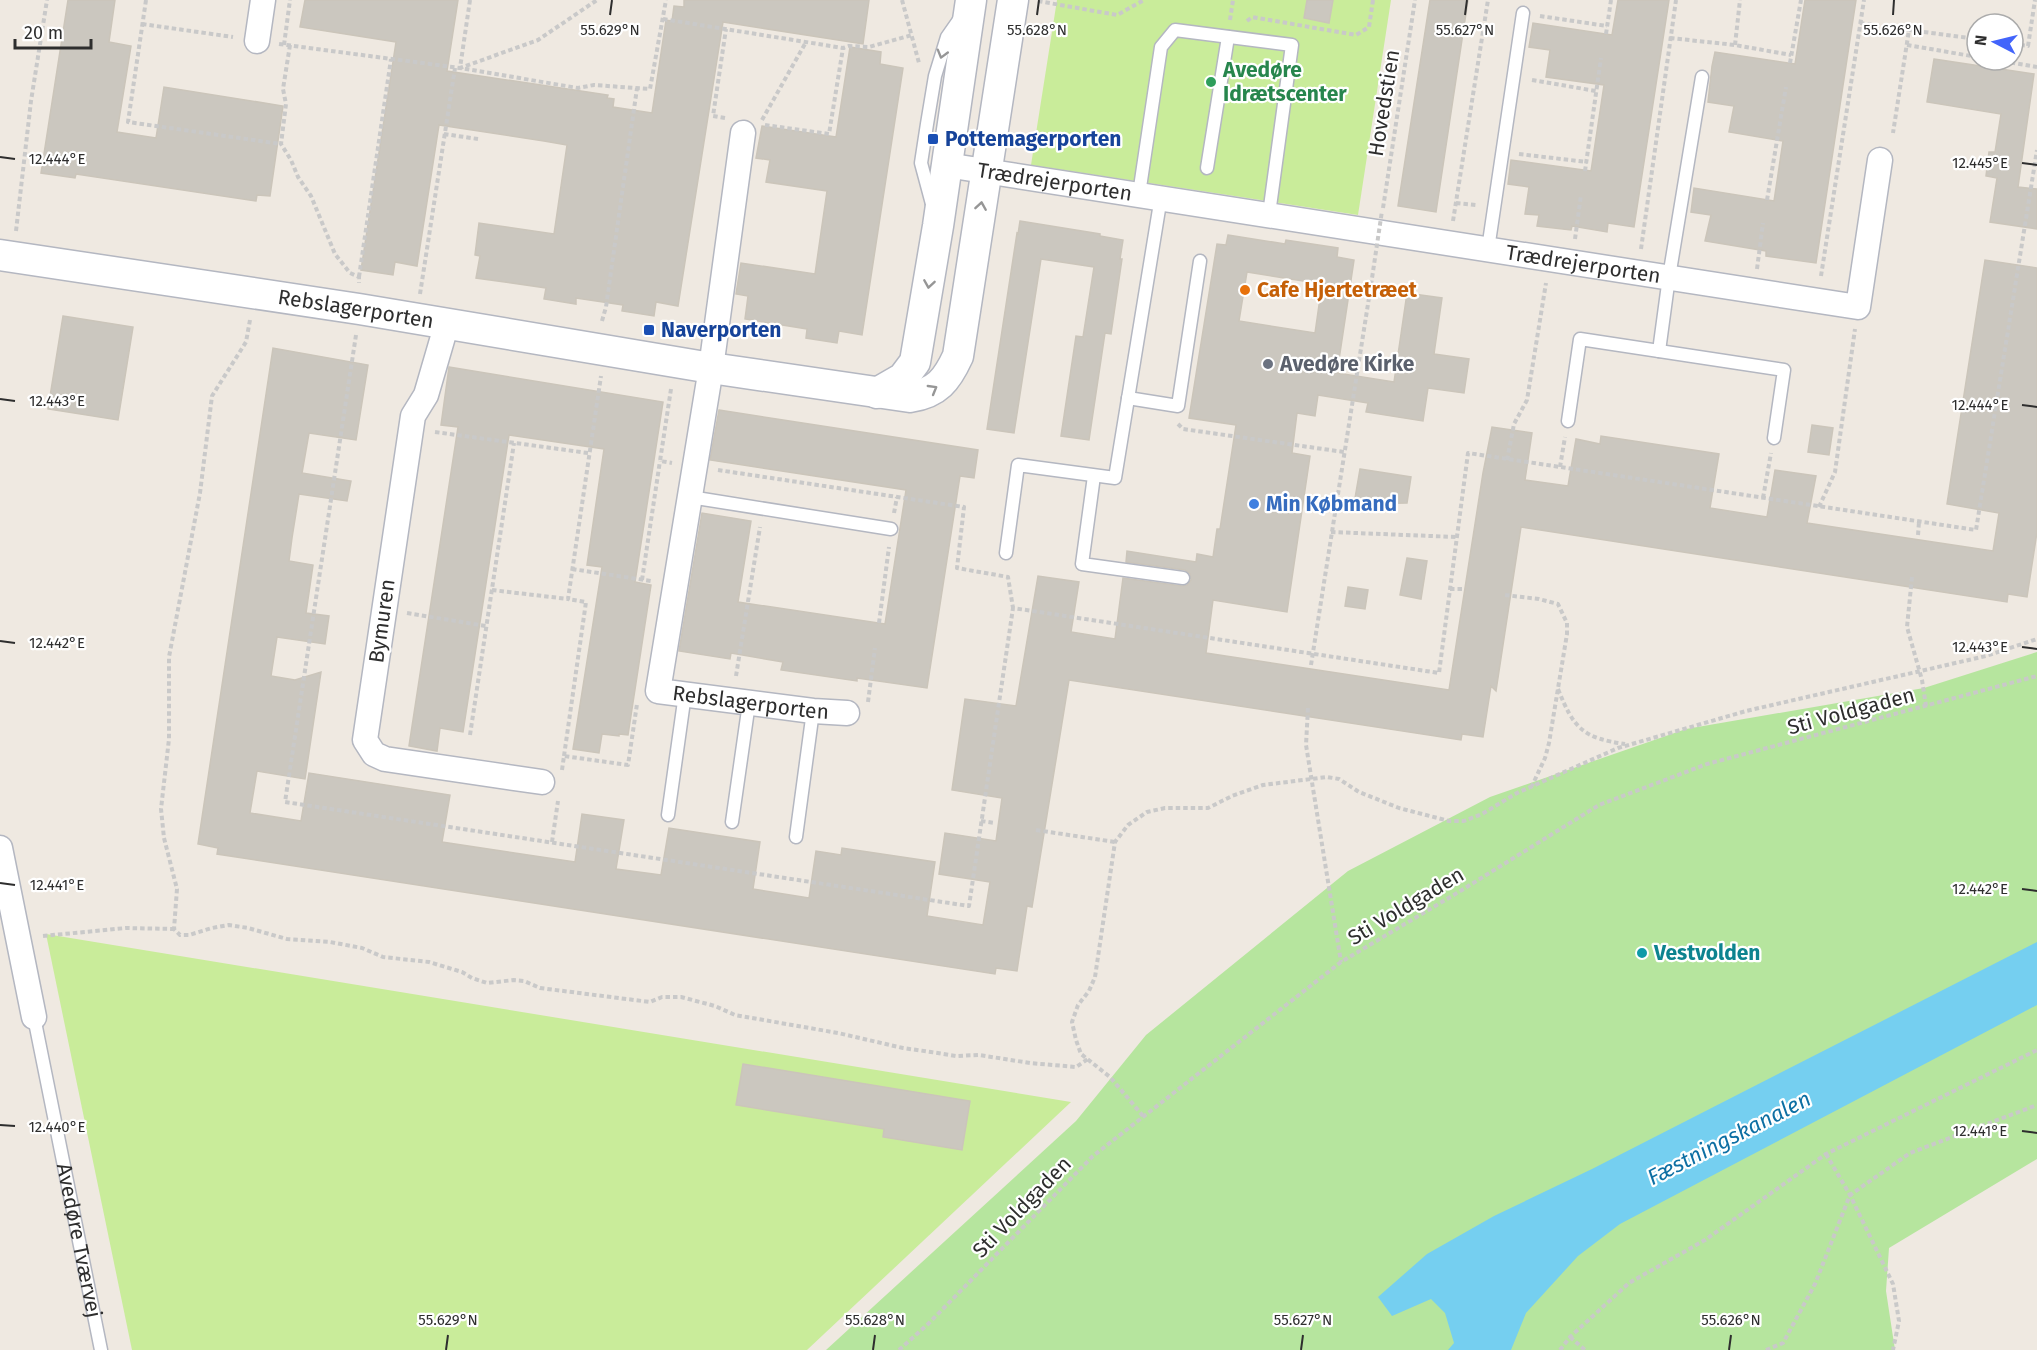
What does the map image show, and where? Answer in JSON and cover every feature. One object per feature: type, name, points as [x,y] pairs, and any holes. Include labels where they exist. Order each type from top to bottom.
[{"type":"street","points":[[257,41],[263,0]]},
{"type":"street","points":[[877,393],[920,396],[939,387],[958,356],[1014,0]]},
{"type":"street","points":[[877,393],[903,378],[915,362],[938,226],[971,2]]},
{"type":"street","name":"Rebslagerporten","points":[[751,128],[658,691],[813,711],[847,713]]},
{"type":"street","points":[[1858,307],[1880,160]]},
{"type":"street","name":"Trædrejerporten","points":[[946,165],[1858,307]]},
{"type":"street","name":"Rebslagerporten","points":[[6,256],[417,318],[711,368],[877,393]]},
{"type":"street","name":"Bymuren","points":[[447,323],[426,395],[413,416],[365,740],[374,754],[385,759],[554,784]]},
{"type":"street","name":"Avedøre Tværvej","points":[[0,848],[34,1017]]},
{"type":"lane","points":[[938,226],[921,163],[935,76],[947,37],[971,2]]},
{"type":"lane","points":[[1488,249],[1523,13]]},
{"type":"lane","points":[[1150,196],[1161,47],[1175,30],[1292,45],[1269,214]]},
{"type":"lane","points":[[1207,168],[1228,37]]},
{"type":"lane","points":[[1659,351],[1702,77]]},
{"type":"lane","name":"Trædrejerporten","points":[[1006,553],[1018,465],[1115,478],[1128,398],[1150,196]]},
{"type":"lane","points":[[1128,398],[1178,406],[1200,261]]},
{"type":"lane","points":[[1568,421],[1580,339],[1784,370],[1774,438]]},
{"type":"lane","points":[[1094,476],[1082,564],[1183,578]]},
{"type":"lane","points":[[690,496],[891,529]]},
{"type":"lane","points":[[668,815],[685,694]]},
{"type":"lane","points":[[732,822],[740,702]]},
{"type":"lane","points":[[796,837],[813,711]]},
{"type":"lane","name":"Avedøre Tværvej","points":[[34,1017],[101,1350]]},
{"type":"path","points":[[6,256],[47,2],[41,0]]},
{"type":"path","points":[[146,0],[128,122],[281,144]]},
{"type":"path","points":[[284,45],[290,0]]},
{"type":"path","points":[[417,318],[444,134],[471,0]]},
{"type":"path","points":[[457,68],[538,40],[597,0]]},
{"type":"path","points":[[142,24],[457,68],[578,88],[594,85],[650,89],[666,0]]},
{"type":"path","points":[[902,0],[922,70]]},
{"type":"path","points":[[1028,0],[1117,15],[1144,0]]},
{"type":"path","points":[[1232,11],[1233,0]]},
{"type":"path","points":[[1228,37],[1252,17],[1356,35],[1369,27],[1373,0]]},
{"type":"path","name":"Hovedstien","points":[[1311,665],[1415,0]]},
{"type":"path","points":[[1454,213],[1488,0]]},
{"type":"path","points":[[1606,34],[1611,0]]},
{"type":"path","points":[[1637,273],[1676,0]]},
{"type":"path","points":[[1735,45],[1740,0]]},
{"type":"path","points":[[1790,63],[1801,0]]},
{"type":"path","points":[[1817,301],[1863,0]]},
{"type":"path","points":[[2025,46],[2028,46],[2035,0]]},
{"type":"path","points":[[1539,16],[1607,26]]},
{"type":"path","points":[[663,19],[843,48],[849,45],[869,47],[912,35]]},
{"type":"path","points":[[1860,23],[1965,37]]},
{"type":"path","points":[[726,29],[713,116],[751,128],[830,134],[843,48]]},
{"type":"path","points":[[1893,133],[1909,30]]},
{"type":"path","points":[[1670,38],[1735,45],[1791,55]]},
{"type":"path","points":[[751,128],[806,42]]},
{"type":"path","points":[[290,45],[283,89],[286,104],[281,144],[311,196],[334,254],[350,273],[359,277]]},
{"type":"path","points":[[1907,45],[1965,55]]},
{"type":"path","points":[[1585,171],[1601,58]]},
{"type":"path","points":[[391,59],[359,277],[359,309],[285,802],[969,906],[1013,608],[1008,577],[957,568],[964,507],[660,461]]},
{"type":"path","points":[[1529,80],[1596,91]]},
{"type":"path","points":[[1767,200],[1786,87]]},
{"type":"path","points":[[568,599],[637,88]]},
{"type":"path","points":[[444,134],[478,139]]},
{"type":"path","points":[[1013,608],[1439,673],[1468,453],[1976,530],[2037,150]]},
{"type":"path","points":[[1517,153],[1587,162]]},
{"type":"path","points":[[1507,460],[1514,424],[1527,400],[1561,260],[1581,195]]},
{"type":"path","points":[[1456,202],[1481,206]]},
{"type":"path","points":[[1754,290],[1763,223]]},
{"type":"path","points":[[174,929],[177,889],[164,838],[161,809],[169,739],[169,657],[200,493],[212,396],[246,342],[254,293]]},
{"type":"path","points":[[1820,507],[1835,472],[1858,307]]},
{"type":"path","points":[[642,580],[675,362]]},
{"type":"path","points":[[1560,467],[1568,421]]},
{"type":"path","points":[[1176,423],[1183,429],[1344,452]]},
{"type":"path","points":[[411,429],[588,453]]},
{"type":"path","points":[[1763,498],[1774,438]]},
{"type":"path","points":[[470,735],[514,443]]},
{"type":"path","points":[[879,623],[897,497]]},
{"type":"path","points":[[740,702],[763,508]]},
{"type":"path","points":[[1918,535],[1919,522]]},
{"type":"path","points":[[1331,532],[1456,537]]},
{"type":"path","points":[[572,569],[655,581]]},
{"type":"path","points":[[1912,577],[1907,627],[1920,672],[1926,706]]},
{"type":"path","points":[[1450,589],[1463,589]]},
{"type":"path","points":[[492,590],[586,602],[564,756],[554,784],[552,842]]},
{"type":"path","points":[[1505,595],[1558,604],[1566,623],[1549,743],[1532,786]]},
{"type":"path","points":[[384,609],[486,626]]},
{"type":"path","points":[[1143,1116],[1110,1077],[1081,1054],[1072,1022],[1078,1005],[1089,991],[1095,977],[1116,842],[1128,825],[1147,812],[1165,808],[1208,808],[1232,796],[1263,785],[1327,777],[1339,779],[1359,792],[1414,813],[1449,821],[1464,821],[1482,814],[1532,786],[1629,745],[1746,711],[1986,656],[2037,639]]},
{"type":"path","points":[[847,713],[867,705],[875,648]]},
{"type":"path","name":"Sti Voldgaden","points":[[899,1350],[928,1324],[1093,1156],[1143,1116],[1341,962],[1599,805],[1707,764],[2037,676]]},
{"type":"path","points":[[1558,688],[1570,716],[1589,736],[1598,740],[1629,745]]},
{"type":"path","points":[[564,756],[628,765],[638,696]]},
{"type":"path","points":[[1308,708],[1306,745],[1341,962]]},
{"type":"path","points":[[981,821],[995,823]]},
{"type":"path","points":[[1036,830],[1116,842]]},
{"type":"path","points":[[19,940],[126,928],[174,929],[180,935],[189,935],[230,925],[287,939],[330,942],[362,948],[383,957],[429,962],[462,972],[487,983],[524,981],[540,988],[650,1002],[662,997],[681,997],[715,1006],[735,1015],[828,1031],[903,1048],[956,1056],[979,1055],[1076,1067],[1088,1059]]},
{"type":"path","points":[[1560,1350],[1629,1283],[1705,1240],[1826,1154],[2009,1066],[2037,1050]]},
{"type":"path","points":[[1766,1350],[1783,1343],[1815,1284],[1850,1195],[1910,1153],[2037,1105]]},
{"type":"path","points":[[1826,1154],[1850,1195],[1893,1284],[1899,1321],[1893,1350]]},
{"type":"path","points":[[1570,1338],[1585,1350]]},
{"type":"green space","name":"Avedøre Idrætscenter","points":[[1057,0],[1391,0],[1358,215],[1031,165]]},
{"type":"green space","name":"Vestvolden","points":[[2037,652],[2037,1159],[1889,1248],[1886,1291],[1895,1350],[826,1350],[1076,1121],[1146,1035],[1348,871],[1490,797],[1686,729],[1924,688]]},
{"type":"green space","points":[[46,934],[1071,1102],[807,1350],[132,1350]]},
{"type":"water","name":"Fæstningskanalen","points":[[2037,942],[2037,1005],[1620,1224],[1578,1256],[1526,1313],[1511,1350],[1448,1350],[1454,1343],[1445,1313],[1431,1299],[1392,1316],[1378,1297],[1427,1254],[1494,1216],[1592,1169]]},
{"type":"building","points":[[68,0],[115,0],[109,42],[131,46],[117,132],[156,138],[164,87],[283,106],[270,196],[257,195],[256,201],[76,174],[75,178],[41,173]]},
{"type":"building","points":[[305,0],[458,0],[447,71],[608,95],[607,98],[614,99],[613,107],[652,113],[666,20],[672,21],[674,6],[684,7],[684,0],[869,0],[863,44],[723,22],[678,306],[656,302],[654,316],[622,311],[623,305],[576,298],[576,304],[544,299],[546,288],[476,278],[480,256],[475,255],[479,223],[554,234],[567,145],[544,141],[439,125],[417,266],[395,262],[393,275],[361,270],[396,42],[300,27]]},
{"type":"building","points":[[1307,0],[1333,0],[1329,23],[1304,18]]},
{"type":"building","points":[[1430,0],[1468,0],[1436,212],[1398,206]]},
{"type":"building","points":[[1618,0],[1669,0],[1634,227],[1608,223],[1607,232],[1572,226],[1571,230],[1537,226],[1539,215],[1525,214],[1529,187],[1508,184],[1511,160],[1591,171],[1604,85],[1546,77],[1550,50],[1529,47],[1533,23],[1612,35]]},
{"type":"building","points":[[1805,0],[1856,0],[1816,263],[1766,256],[1766,251],[1705,241],[1711,215],[1691,212],[1694,188],[1774,201],[1783,141],[1729,132],[1734,106],[1708,102],[1712,66],[1715,52],[1795,64]]},
{"type":"building","points":[[850,47],[881,52],[880,64],[903,68],[862,335],[839,331],[837,343],[806,338],[807,329],[745,319],[748,296],[736,294],[741,263],[815,274],[827,191],[766,182],[770,160],[756,158],[762,126],[836,137]]},
{"type":"building","points":[[1934,59],[1965,64],[1965,72],[2034,74],[2018,187],[2037,189],[2037,229],[1990,222],[1997,178],[1986,176],[1989,152],[1995,152],[2001,114],[1927,102]]},
{"type":"building","points":[[1020,221],[1123,240],[1111,334],[1105,333],[1089,440],[1061,436],[1076,336],[1083,337],[1094,267],[1041,259],[1014,433],[987,429]]},
{"type":"building","points":[[1228,235],[1285,244],[1286,240],[1338,248],[1337,257],[1354,260],[1337,373],[1394,382],[1407,293],[1442,298],[1434,354],[1469,359],[1464,393],[1428,388],[1423,421],[1366,412],[1368,403],[1318,395],[1315,416],[1297,413],[1292,453],[1310,456],[1287,612],[1213,600],[1206,653],[1449,690],[1492,427],[1532,433],[1525,480],[1568,486],[1576,439],[1600,444],[1601,436],[1719,454],[1710,508],[1767,517],[1775,470],[1816,476],[1807,523],[1993,551],[1999,513],[1947,504],[1985,260],[2037,268],[2037,532],[2027,597],[2008,594],[2007,602],[1521,527],[1496,691],[1491,686],[1483,737],[1462,734],[1461,740],[1069,680],[1032,907],[1027,906],[1017,971],[996,968],[995,974],[217,854],[218,848],[198,844],[273,348],[368,365],[356,440],[309,433],[302,473],[351,481],[347,501],[299,494],[289,561],[313,565],[306,613],[329,616],[325,644],[277,637],[271,676],[295,680],[321,672],[305,779],[257,771],[250,813],[301,821],[309,773],[450,795],[442,842],[575,862],[582,814],[624,820],[616,869],[661,875],[669,828],[760,842],[753,889],[809,898],[816,851],[841,855],[842,848],[935,862],[927,916],[983,925],[990,882],[939,874],[945,833],[996,841],[1002,798],[952,790],[965,699],[1016,706],[1038,576],[1079,582],[1071,632],[1115,639],[1123,578],[1182,586],[1187,585],[1191,580],[1190,574],[1185,570],[1126,562],[1127,551],[1196,562],[1197,554],[1213,557],[1217,529],[1220,529],[1236,425],[1189,418],[1217,244],[1226,245]],"holes":[[[1247,272],[1322,284],[1315,333],[1239,321]]]},
{"type":"building","points":[[63,316],[133,327],[118,420],[48,409]]},
{"type":"building","points":[[449,367],[663,402],[635,582],[651,585],[628,735],[602,734],[599,753],[573,749],[602,567],[587,565],[604,449],[509,435],[463,732],[440,728],[437,751],[409,746],[458,427],[441,425]]},
{"type":"building","points":[[719,410],[978,450],[974,478],[960,476],[927,688],[781,670],[783,662],[731,653],[730,659],[679,651],[702,513],[751,521],[738,602],[885,624],[906,490],[710,460]]},
{"type":"building","points":[[1812,425],[1833,428],[1829,455],[1808,452]]},
{"type":"building","points":[[1360,469],[1411,477],[1407,503],[1354,504]]},
{"type":"building","points":[[1407,558],[1427,561],[1421,599],[1400,595]]},
{"type":"building","points":[[1348,587],[1368,590],[1365,609],[1345,606]]},
{"type":"building","points":[[743,1064],[970,1101],[962,1150],[883,1137],[884,1129],[736,1105]]},
{"type":"place","name":"Avedøre Idrætscenter","points":[[1211,82]]},
{"type":"place","name":"Pottemagerporten","points":[[933,139]]},
{"type":"place","name":"Cafe Hjertetræet","points":[[1245,290]]},
{"type":"place","name":"Naverporten","points":[[649,330]]},
{"type":"place","name":"Avedøre Kirke","points":[[1268,364]]},
{"type":"place","name":"Min Købmand","points":[[1254,504]]},
{"type":"place","name":"Vestvolden","points":[[1642,953]]}]
